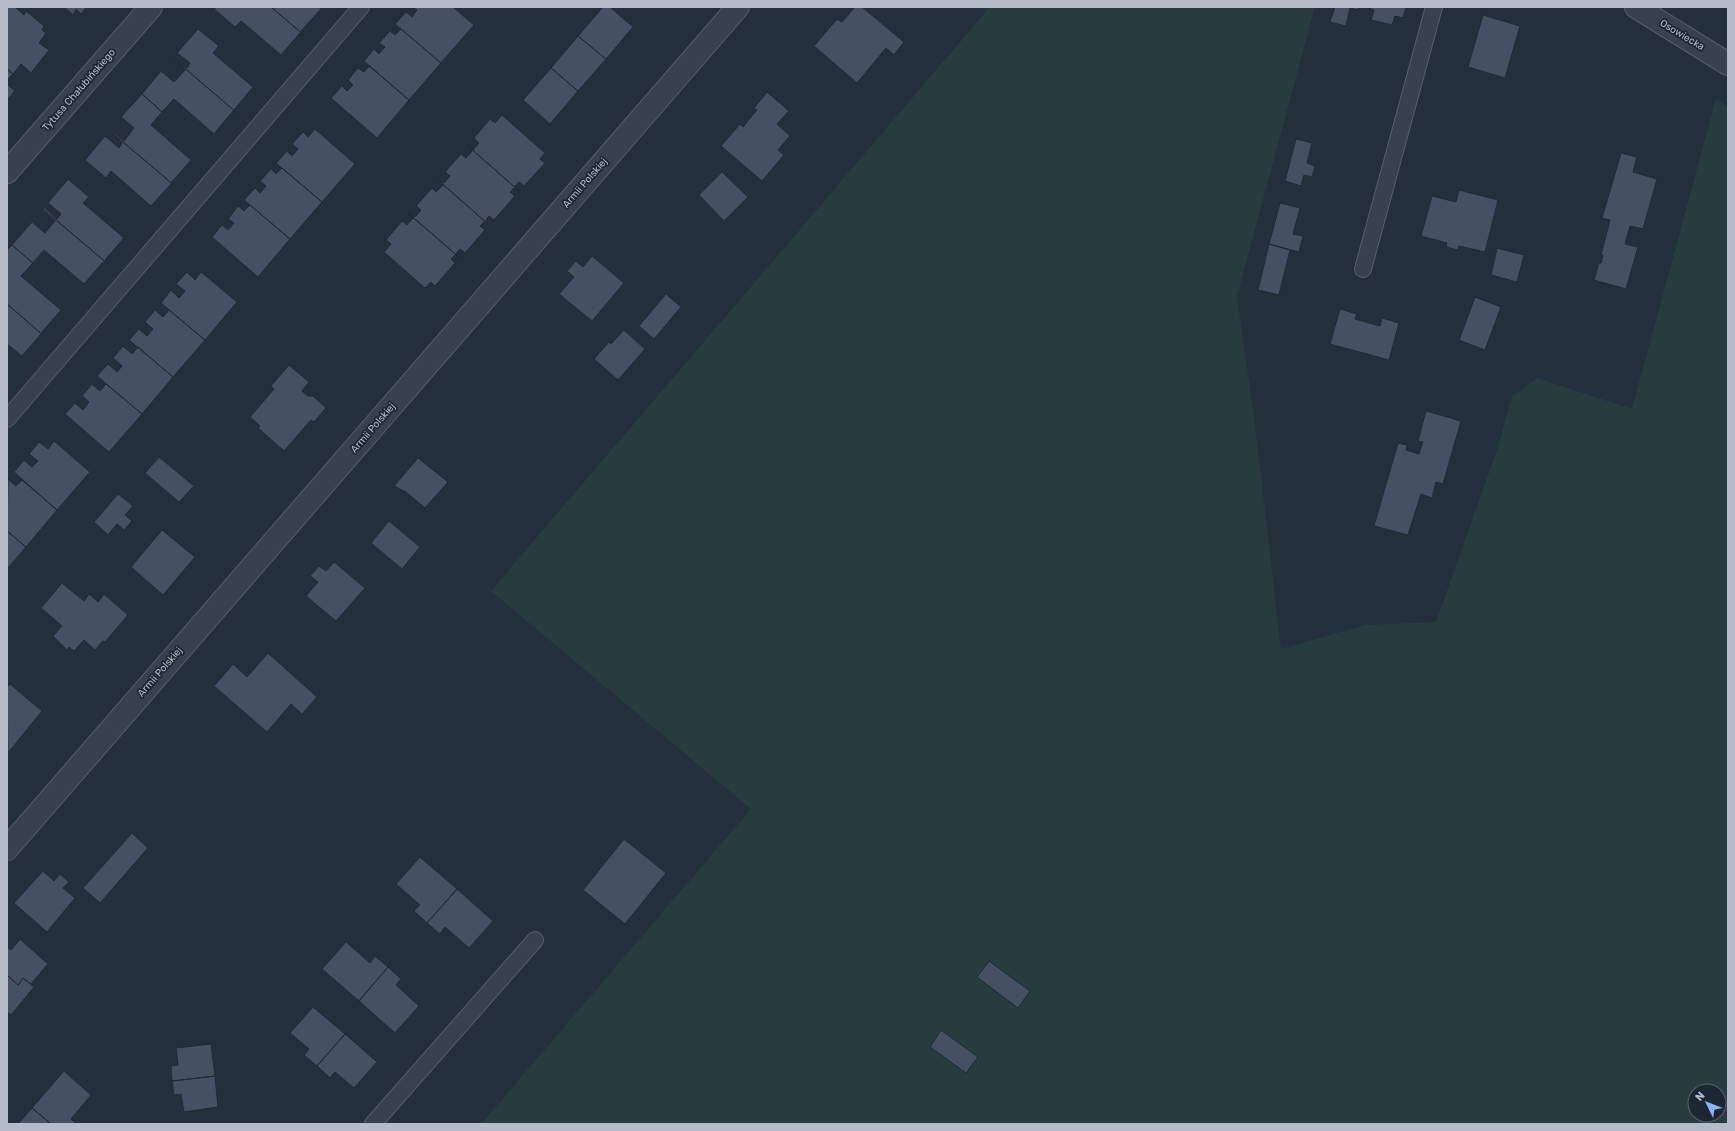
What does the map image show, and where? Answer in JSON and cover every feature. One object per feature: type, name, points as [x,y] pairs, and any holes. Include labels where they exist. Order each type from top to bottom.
[{"type":"street","name":"Tytusa Chałubińskiego","points":[[7,172],[151,7]]},
{"type":"street","name":"Armii Polskiej","points":[[7,849],[738,7]]},
{"type":"street","name":"Osowiecka","points":[[1636,7],[1728,64]]},
{"type":"lane","points":[[7,419],[361,7]]},
{"type":"lane","points":[[1363,268],[1434,7]]},
{"type":"lane","points":[[373,1124],[535,940]]},
{"type":"green space","points":[[990,7],[1315,7],[1237,296],[1255,424],[1281,649],[1365,625],[1436,622],[1498,447],[1512,396],[1537,378],[1632,409],[1716,99],[1728,107],[1728,1124],[481,1124],[751,809],[491,591]]},
{"type":"building","points":[[7,7],[15,7],[24,15],[26,11],[44,26],[42,30],[46,33],[39,43],[49,50],[31,73],[21,64],[13,74],[7,69]]},
{"type":"building","points":[[64,7],[87,7],[81,14],[76,9],[73,15]]},
{"type":"building","points":[[217,7],[271,7],[305,36],[300,33],[281,55],[241,21],[235,27],[214,9]]},
{"type":"building","points":[[271,7],[318,7],[321,9],[301,31],[305,36]]},
{"type":"building","points":[[413,7],[453,7],[474,25],[441,63],[395,24],[406,12],[412,17],[417,10]]},
{"type":"building","points":[[603,7],[610,7],[633,27],[606,59],[578,36]]},
{"type":"building","points":[[855,7],[862,7],[904,42],[894,55],[886,48],[857,83],[814,46],[837,19],[842,22]]},
{"type":"building","points":[[1335,7],[1358,7],[1358,10],[1350,8],[1346,26],[1330,22]]},
{"type":"building","points":[[1366,7],[1406,7],[1403,18],[1395,16],[1392,25],[1371,20],[1374,10]]},
{"type":"building","points":[[1483,15],[1520,26],[1505,78],[1468,67]]},
{"type":"building","points":[[198,29],[219,46],[213,53],[253,87],[234,110],[237,113],[173,58],[187,68],[190,63],[177,53]]},
{"type":"building","points":[[401,29],[441,63],[409,100],[364,61],[374,49],[379,54],[385,47],[379,43],[390,31],[395,35]]},
{"type":"building","points":[[578,36],[606,59],[578,91],[551,68]]},
{"type":"building","points":[[173,58],[237,113],[233,111],[214,134],[174,99],[162,112],[142,94],[161,71],[174,82],[185,70]]},
{"type":"building","points":[[369,66],[409,100],[377,138],[331,98],[342,86],[347,91],[353,85],[348,80],[358,68],[364,72]]},
{"type":"building","points":[[551,68],[578,91],[550,124],[523,100]]},
{"type":"building","points":[[7,69],[13,74],[7,80]]},
{"type":"building","points":[[7,84],[15,91],[7,100]]},
{"type":"building","points":[[767,92],[789,111],[777,124],[790,136],[778,150],[784,155],[762,181],[721,146],[740,124],[743,127],[757,110],[754,108]]},
{"type":"building","points":[[142,94],[162,112],[151,125],[191,160],[172,182],[175,186],[110,131],[111,130],[124,141],[134,128],[121,117]]},
{"type":"building","points":[[502,115],[545,153],[540,159],[545,163],[524,186],[519,182],[515,186],[519,191],[468,146],[473,150],[479,143],[474,138],[490,119],[495,123]]},
{"type":"building","points":[[315,129],[355,164],[322,202],[276,163],[287,151],[292,156],[298,149],[292,144],[303,132],[308,137]]},
{"type":"building","points":[[110,131],[175,186],[171,184],[151,206],[111,171],[106,178],[85,160],[105,136],[119,148],[122,143]]},
{"type":"building","points":[[1296,139],[1312,143],[1307,163],[1315,166],[1312,177],[1304,175],[1301,186],[1285,181]]},
{"type":"building","points":[[468,146],[519,191],[514,188],[510,192],[515,196],[494,220],[489,216],[486,220],[489,225],[438,180],[444,183],[450,176],[445,172],[461,154],[466,158],[472,151]]},
{"type":"building","points":[[1621,153],[1637,157],[1633,172],[1657,179],[1643,229],[1630,226],[1625,244],[1638,247],[1626,289],[1594,280],[1599,263],[1601,263],[1603,255],[1601,255],[1610,220],[1602,218]]},
{"type":"building","points":[[282,168],[322,202],[290,239],[244,200],[255,188],[260,193],[266,186],[260,181],[271,169],[276,174]]},
{"type":"building","points":[[722,172],[748,197],[724,221],[699,195]]},
{"type":"building","points":[[68,179],[89,197],[83,203],[124,238],[105,260],[108,264],[43,209],[44,207],[57,219],[61,214],[48,203]]},
{"type":"building","points":[[438,180],[489,225],[484,222],[480,226],[485,230],[465,253],[460,249],[456,254],[460,258],[409,214],[415,217],[421,210],[416,206],[432,188],[436,192],[443,185]]},
{"type":"building","points":[[1459,190],[1498,200],[1485,252],[1459,246],[1458,250],[1446,247],[1447,243],[1421,236],[1432,196],[1456,202]]},
{"type":"building","points":[[1280,203],[1300,208],[1293,234],[1303,236],[1299,252],[1269,244]]},
{"type":"building","points":[[250,205],[290,239],[258,277],[212,237],[222,225],[228,230],[234,223],[228,219],[238,206],[244,211]]},
{"type":"building","points":[[43,209],[108,264],[103,262],[84,284],[44,250],[33,263],[12,245],[32,222],[45,233],[55,221],[42,210]]},
{"type":"building","points":[[409,214],[460,258],[455,255],[451,259],[455,263],[435,286],[431,282],[425,288],[384,252],[391,244],[386,240],[402,221],[407,225],[413,218]]},
{"type":"building","points":[[1269,244],[1290,250],[1279,295],[1258,290]]},
{"type":"building","points":[[12,245],[33,263],[21,276],[61,310],[42,332],[45,337],[7,304],[7,250]]},
{"type":"building","points":[[1497,248],[1524,255],[1517,282],[1491,275]]},
{"type":"building","points":[[592,256],[624,283],[592,321],[559,294],[574,277],[567,271],[576,261],[583,267]]},
{"type":"building","points":[[187,272],[195,280],[201,272],[237,302],[205,340],[161,303],[171,290],[179,298],[185,291],[176,284]]},
{"type":"building","points":[[666,294],[681,307],[654,339],[639,326]]},
{"type":"building","points":[[1475,297],[1501,307],[1485,350],[1459,340]]},
{"type":"building","points":[[7,304],[45,337],[41,334],[22,356],[7,344]]},
{"type":"building","points":[[1340,309],[1357,314],[1355,319],[1380,326],[1382,318],[1399,323],[1389,360],[1330,344]]},
{"type":"building","points":[[155,310],[163,317],[169,310],[205,340],[173,377],[129,340],[139,329],[147,336],[153,329],[145,322]]},
{"type":"building","points":[[624,330],[645,349],[618,380],[594,359],[609,342],[611,344]]},
{"type":"building","points":[[123,346],[132,354],[138,347],[173,377],[142,414],[97,376],[108,364],[117,372],[122,366],[113,358]]},
{"type":"building","points":[[289,365],[309,382],[302,391],[308,396],[313,396],[326,408],[314,422],[311,420],[284,451],[258,428],[260,426],[250,417],[274,389],[271,386]]},
{"type":"building","points":[[92,384],[100,391],[106,384],[142,414],[109,452],[65,414],[75,403],[83,410],[89,402],[82,396]]},
{"type":"building","points":[[1426,411],[1461,421],[1443,484],[1436,482],[1432,498],[1421,494],[1408,535],[1374,526],[1398,443],[1407,445],[1406,450],[1419,454],[1423,442],[1418,441]]},
{"type":"building","points":[[54,441],[90,472],[57,510],[14,472],[24,460],[32,467],[38,461],[29,454],[39,442],[48,449]]},
{"type":"building","points":[[159,457],[194,486],[179,502],[145,473]]},
{"type":"building","points":[[418,458],[448,482],[425,508],[406,492],[394,486]]},
{"type":"building","points":[[8,479],[16,486],[22,480],[57,510],[26,547],[7,531]]},
{"type":"building","points":[[118,494],[133,506],[125,515],[132,521],[124,530],[117,524],[108,535],[94,522]]},
{"type":"building","points":[[389,521],[420,547],[402,569],[371,543]]},
{"type":"building","points":[[162,530],[195,557],[163,595],[131,567]]},
{"type":"building","points":[[7,531],[26,547],[7,569]]},
{"type":"building","points":[[334,562],[365,588],[336,621],[306,596],[318,582],[310,576],[319,566],[326,571]]},
{"type":"building","points":[[62,583],[84,601],[89,594],[98,602],[104,594],[128,615],[105,642],[103,641],[95,650],[84,640],[74,651],[69,647],[67,650],[53,636],[62,626],[41,608]]},
{"type":"building","points":[[268,653],[317,697],[302,714],[291,704],[267,732],[214,686],[233,664],[247,677]]},
{"type":"building","points":[[10,684],[42,711],[8,753],[7,687]]},
{"type":"building","points":[[132,833],[148,848],[100,903],[83,888]]},
{"type":"building","points":[[624,839],[666,873],[625,924],[583,890]]},
{"type":"building","points":[[420,857],[457,889],[427,923],[414,911],[420,905],[396,884]]},
{"type":"building","points":[[43,871],[54,881],[60,874],[69,882],[63,888],[75,898],[47,932],[14,903]]},
{"type":"building","points":[[457,889],[493,921],[469,948],[445,927],[440,934],[427,923]]},
{"type":"building","points":[[20,939],[48,964],[31,984],[23,978],[18,985],[7,975],[7,947],[11,950]]},
{"type":"building","points":[[346,942],[370,963],[375,956],[388,967],[359,1001],[322,969]]},
{"type":"building","points":[[989,961],[1030,991],[1018,1008],[977,977]]},
{"type":"building","points":[[388,967],[401,979],[396,985],[419,1006],[395,1033],[359,1001]]},
{"type":"building","points":[[7,975],[18,985],[23,978],[34,987],[11,1015],[8,1013],[7,1014]]},
{"type":"building","points":[[313,1007],[345,1034],[317,1066],[304,1055],[309,1049],[290,1033]]},
{"type":"building","points":[[941,1030],[978,1057],[966,1073],[930,1047]]},
{"type":"building","points":[[345,1034],[377,1062],[354,1088],[335,1072],[330,1078],[317,1066]]},
{"type":"building","points":[[211,1044],[215,1076],[172,1081],[171,1066],[178,1065],[176,1048]]},
{"type":"building","points":[[64,1071],[91,1095],[71,1119],[77,1124],[51,1124],[32,1108]]},
{"type":"building","points":[[215,1076],[218,1107],[184,1112],[181,1094],[174,1095],[172,1081]]},
{"type":"building","points":[[32,1108],[51,1124],[18,1124]]}]
